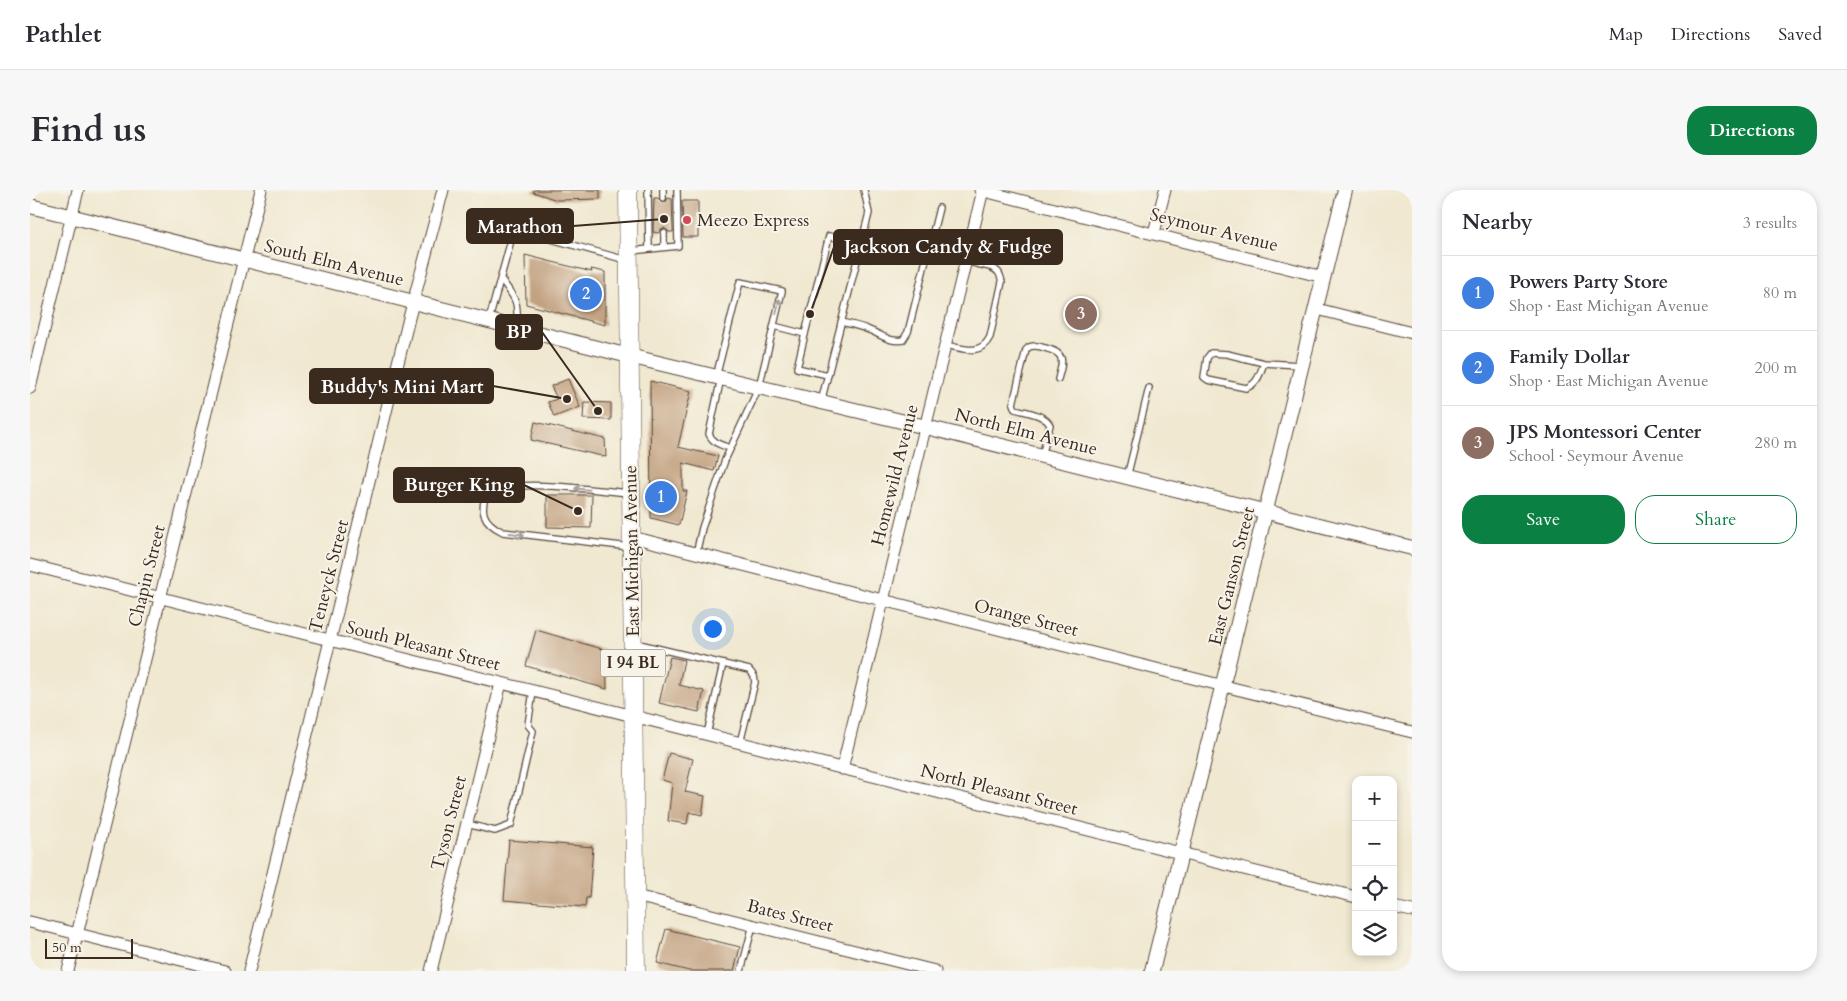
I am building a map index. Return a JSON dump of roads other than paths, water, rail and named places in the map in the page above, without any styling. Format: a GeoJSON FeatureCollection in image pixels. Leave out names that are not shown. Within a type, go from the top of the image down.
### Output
{"type":"FeatureCollection","features":[{"type":"Feature","properties":{"kind":"main road","name":"East Michigan Avenue"},"geometry":{"type":"LineString","coordinates":[[628,190],[636,971]]}},
{"type":"Feature","properties":{"kind":"street"},"geometry":{"type":"LineString","coordinates":[[30,388],[78,190]]}},
{"type":"Feature","properties":{"kind":"street","name":"Chapin Street"},"geometry":{"type":"LineString","coordinates":[[68,971],[261,190]]}},
{"type":"Feature","properties":{"kind":"street","name":"Teneyck Street"},"geometry":{"type":"LineString","coordinates":[[249,971],[413,302],[443,190]]}},
{"type":"Feature","properties":{"kind":"street","name":"Seymour Avenue"},"geometry":{"type":"LineString","coordinates":[[982,190],[1323,277]]}},
{"type":"Feature","properties":{"kind":"street","name":"Homewild Avenue"},"geometry":{"type":"LineString","coordinates":[[842,769],[982,190]]}},
{"type":"Feature","properties":{"kind":"street"},"geometry":{"type":"LineString","coordinates":[[1154,233],[1165,190]]}},
{"type":"Feature","properties":{"kind":"street","name":"East Ganson Street"},"geometry":{"type":"LineString","coordinates":[[1152,971],[1267,512],[1345,190]]}},
{"type":"Feature","properties":{"kind":"street","name":"South Elm Avenue"},"geometry":{"type":"LineString","coordinates":[[30,206],[629,356]]}},
{"type":"Feature","properties":{"kind":"street"},"geometry":{"type":"LineString","coordinates":[[1317,309],[1412,333]]}},
{"type":"Feature","properties":{"kind":"street","name":"North Elm Avenue"},"geometry":{"type":"LineString","coordinates":[[629,356],[926,427],[1412,548]]}},
{"type":"Feature","properties":{"kind":"street","name":"Orange Street"},"geometry":{"type":"LineString","coordinates":[[632,542],[696,554],[1412,732]]}},
{"type":"Feature","properties":{"kind":"street","name":"South Pleasant Street"},"geometry":{"type":"LineString","coordinates":[[30,565],[634,716]]}},
{"type":"Feature","properties":{"kind":"street","name":"Tyson Street"},"geometry":{"type":"LineString","coordinates":[[431,971],[501,684]]}},
{"type":"Feature","properties":{"kind":"street","name":"North Pleasant Street"},"geometry":{"type":"LineString","coordinates":[[634,716],[1352,896]]}},
{"type":"Feature","properties":{"kind":"street","name":"Bates Street"},"geometry":{"type":"LineString","coordinates":[[636,896],[935,971]]}},
{"type":"Feature","properties":{"kind":"street"},"geometry":{"type":"LineString","coordinates":[[1397,908],[1412,911]]}},
{"type":"Feature","properties":{"kind":"street"},"geometry":{"type":"LineString","coordinates":[[30,922],[224,971]]}},
{"type":"Feature","properties":{"kind":"lane"},"geometry":{"type":"LineString","coordinates":[[648,190],[649,249]]}},
{"type":"Feature","properties":{"kind":"lane"},"geometry":{"type":"LineString","coordinates":[[663,190],[663,198]]}},
{"type":"Feature","properties":{"kind":"lane"},"geometry":{"type":"LineString","coordinates":[[489,321],[513,233],[519,230],[628,256],[649,249],[678,246],[677,190]]}},
{"type":"Feature","properties":{"kind":"lane"},"geometry":{"type":"LineString","coordinates":[[821,402],[869,213],[864,190]]}},
{"type":"Feature","properties":{"kind":"lane"},"geometry":{"type":"LineString","coordinates":[[841,322],[868,329],[889,339],[903,340],[908,332],[939,208]]}},
{"type":"Feature","properties":{"kind":"lane"},"geometry":{"type":"LineString","coordinates":[[664,232],[664,248]]}},
{"type":"Feature","properties":{"kind":"lane"},"geometry":{"type":"LineString","coordinates":[[828,375],[797,368],[829,236],[860,245]]}},
{"type":"Feature","properties":{"kind":"lane"},"geometry":{"type":"LineString","coordinates":[[863,237],[990,267],[1001,274],[1002,282],[990,337],[982,348],[977,350],[945,345]]}},
{"type":"Feature","properties":{"kind":"lane"},"geometry":{"type":"LineString","coordinates":[[500,279],[515,298],[518,307],[517,328]]}},
{"type":"Feature","properties":{"kind":"lane"},"geometry":{"type":"LineString","coordinates":[[696,554],[702,528],[730,448],[759,387],[782,292],[740,282],[719,377],[709,434],[711,440],[730,448]]}},
{"type":"Feature","properties":{"kind":"lane"},"geometry":{"type":"LineString","coordinates":[[774,326],[805,334]]}},
{"type":"Feature","properties":{"kind":"lane"},"geometry":{"type":"LineString","coordinates":[[1042,456],[1050,425],[1039,416],[1015,409],[1013,404],[1026,350],[1029,346],[1035,345],[1055,350],[1061,356],[1062,364],[1058,379]]}},
{"type":"Feature","properties":{"kind":"lane"},"geometry":{"type":"LineString","coordinates":[[1264,363],[1257,381],[1246,388],[1208,380],[1204,377],[1207,358],[1210,352],[1264,363],[1303,365]]}},
{"type":"Feature","properties":{"kind":"lane"},"geometry":{"type":"LineString","coordinates":[[1128,477],[1149,388]]}},
{"type":"Feature","properties":{"kind":"lane"},"geometry":{"type":"LineString","coordinates":[[631,493],[506,486],[488,490],[483,500],[484,517],[491,526],[503,532],[632,542]]}},
{"type":"Feature","properties":{"kind":"lane"},"geometry":{"type":"LineString","coordinates":[[633,642],[749,670],[754,676],[755,682],[740,743]]}},
{"type":"Feature","properties":{"kind":"lane"},"geometry":{"type":"LineString","coordinates":[[706,734],[723,664]]}},
{"type":"Feature","properties":{"kind":"lane"},"geometry":{"type":"LineString","coordinates":[[467,824],[495,831],[511,825],[532,731],[528,725],[534,691]]}},
{"type":"Feature","properties":{"kind":"lane"},"geometry":{"type":"LineString","coordinates":[[741,971],[752,925]]}},
{"type":"Feature","properties":{"kind":"place","name":"Marathon"},"geometry":{"type":"Point","coordinates":[664,219]}},
{"type":"Feature","properties":{"kind":"place","name":"Meezo Express"},"geometry":{"type":"Point","coordinates":[687,220]}},
{"type":"Feature","properties":{"kind":"place","name":"Family Dollar"},"geometry":{"type":"Point","coordinates":[586,294]}},
{"type":"Feature","properties":{"kind":"place","name":"Jackson Candy & Fudge"},"geometry":{"type":"Point","coordinates":[810,314]}},
{"type":"Feature","properties":{"kind":"place","name":"JPS Montessori Center"},"geometry":{"type":"Point","coordinates":[1081,314]}},
{"type":"Feature","properties":{"kind":"place","name":"Buddy's Mini Mart"},"geometry":{"type":"Point","coordinates":[567,399]}},
{"type":"Feature","properties":{"kind":"place","name":"BP"},"geometry":{"type":"Point","coordinates":[598,411]}},
{"type":"Feature","properties":{"kind":"place","name":"Powers Party Store"},"geometry":{"type":"Point","coordinates":[661,497]}},
{"type":"Feature","properties":{"kind":"place","name":"Burger King"},"geometry":{"type":"Point","coordinates":[578,511]}}]}
